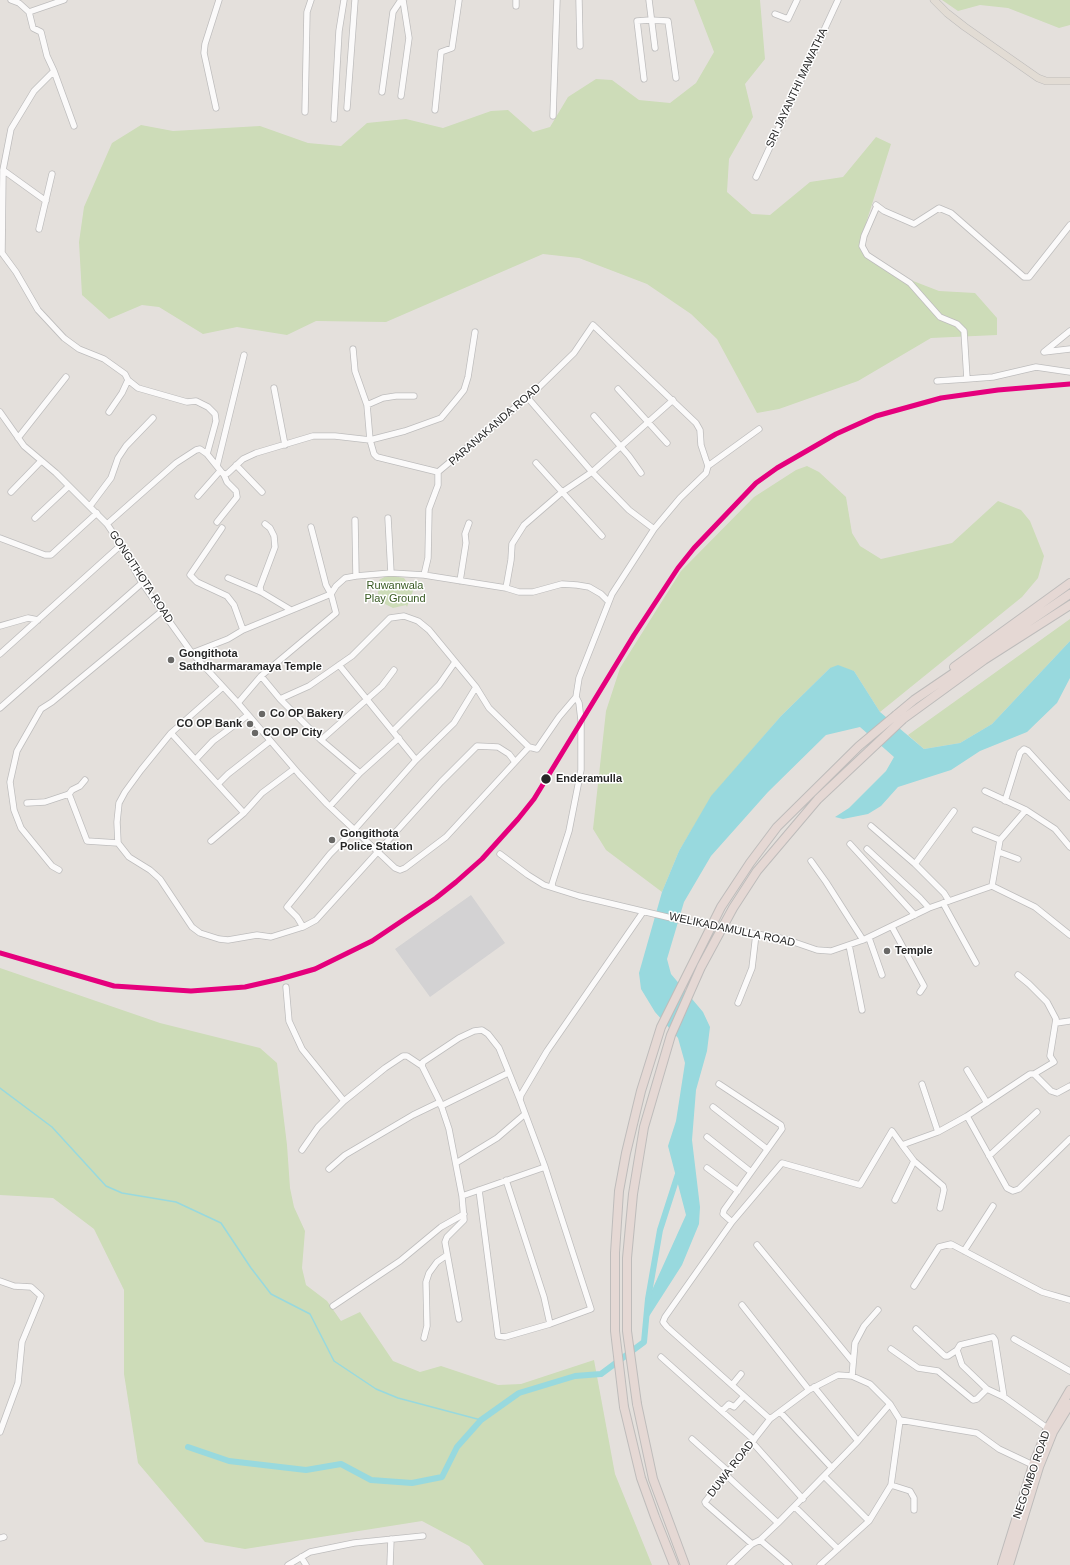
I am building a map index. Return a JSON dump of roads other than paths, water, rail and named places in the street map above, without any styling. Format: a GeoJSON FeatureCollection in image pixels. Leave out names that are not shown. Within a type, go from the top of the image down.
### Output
{"type":"FeatureCollection","features":[{"type":"Feature","properties":{"kind":"highway"},"geometry":{"type":"LineString","coordinates":[[685,1565],[653,1479],[637,1404],[627,1332],[627,1258],[633,1194],[644,1127],[671,1035],[701,967],[733,908],[758,871],[818,799],[900,717],[914,700],[1009,621],[1070,578]]}},
{"type":"Feature","properties":{"kind":"highway"},"geometry":{"type":"LineString","coordinates":[[960,663],[1070,583]]}},
{"type":"Feature","properties":{"kind":"highway"},"geometry":{"type":"LineString","coordinates":[[935,683],[1070,589]]}},
{"type":"Feature","properties":{"kind":"highway"},"geometry":{"type":"LineString","coordinates":[[914,700],[1070,594]]}},
{"type":"Feature","properties":{"kind":"highway"},"geometry":{"type":"LineString","coordinates":[[674,1565],[655,1517],[642,1478],[624,1407],[615,1331],[615,1253],[619,1191],[626,1153],[641,1091],[661,1027],[721,907],[750,863],[777,827],[860,746],[984,660],[1070,606]]}},
{"type":"Feature","properties":{"kind":"highway","name":"NEGOMBO ROAD"},"geometry":{"type":"LineString","coordinates":[[1002,1565],[1036,1466],[1070,1390]]}},
{"type":"Feature","properties":{"kind":"highway","name":"NEGOMBO ROAD"},"geometry":{"type":"LineString","coordinates":[[1051,1430],[1070,1404]]}},
{"type":"Feature","properties":{"kind":"highway","name":"NEGOMBO ROAD"},"geometry":{"type":"LineString","coordinates":[[1009,1565],[1036,1466]]}},
{"type":"Feature","properties":{"kind":"main road"},"geometry":{"type":"LineString","coordinates":[[934,0],[960,23],[1038,78],[1046,80],[1070,81]]}},
{"type":"Feature","properties":{"kind":"street"},"geometry":{"type":"LineString","coordinates":[[11,0],[19,3],[29,12],[33,28],[41,32],[47,56],[74,126]]}},
{"type":"Feature","properties":{"kind":"street"},"geometry":{"type":"LineString","coordinates":[[29,12],[64,0]]}},
{"type":"Feature","properties":{"kind":"street"},"geometry":{"type":"LineString","coordinates":[[216,108],[204,53],[205,44],[219,0]]}},
{"type":"Feature","properties":{"kind":"street"},"geometry":{"type":"LineString","coordinates":[[305,112],[307,12],[311,0]]}},
{"type":"Feature","properties":{"kind":"street"},"geometry":{"type":"LineString","coordinates":[[334,119],[339,31],[344,0]]}},
{"type":"Feature","properties":{"kind":"street"},"geometry":{"type":"LineString","coordinates":[[347,108],[355,0]]}},
{"type":"Feature","properties":{"kind":"street"},"geometry":{"type":"LineString","coordinates":[[382,92],[393,12],[402,0]]}},
{"type":"Feature","properties":{"kind":"street"},"geometry":{"type":"LineString","coordinates":[[401,96],[409,38],[402,0]]}},
{"type":"Feature","properties":{"kind":"street"},"geometry":{"type":"LineString","coordinates":[[435,110],[440,52],[452,48],[459,0]]}},
{"type":"Feature","properties":{"kind":"street"},"geometry":{"type":"LineString","coordinates":[[553,116],[557,0]]}},
{"type":"Feature","properties":{"kind":"street"},"geometry":{"type":"LineString","coordinates":[[579,0],[580,46]]}},
{"type":"Feature","properties":{"kind":"street"},"geometry":{"type":"LineString","coordinates":[[648,0],[650,20],[656,48]]}},
{"type":"Feature","properties":{"kind":"street"},"geometry":{"type":"LineString","coordinates":[[775,14],[788,19],[797,0]]}},
{"type":"Feature","properties":{"kind":"street","name":"SRI JAYANTHI MAWATHA"},"geometry":{"type":"LineString","coordinates":[[756,177],[838,0]]}},
{"type":"Feature","properties":{"kind":"street"},"geometry":{"type":"LineString","coordinates":[[644,79],[637,21],[650,20],[668,21],[676,78]]}},
{"type":"Feature","properties":{"kind":"street"},"geometry":{"type":"LineString","coordinates":[[54,71],[34,91],[11,128],[3,170],[2,253],[7,262],[16,272],[38,310],[55,329],[79,349],[104,359],[125,374],[128,380],[138,388],[187,402],[196,401],[208,407],[214,414],[216,422],[207,454]]}},
{"type":"Feature","properties":{"kind":"street"},"geometry":{"type":"LineString","coordinates":[[3,170],[46,201]]}},
{"type":"Feature","properties":{"kind":"street"},"geometry":{"type":"LineString","coordinates":[[39,228],[52,174]]}},
{"type":"Feature","properties":{"kind":"street"},"geometry":{"type":"LineString","coordinates":[[967,379],[964,331],[957,324],[940,316],[910,283],[867,255],[862,246],[864,236],[876,205],[914,224],[939,208],[951,213],[1024,277],[1029,277],[1070,225]]}},
{"type":"Feature","properties":{"kind":"street","name":"PARANAKANDA ROAD"},"geometry":{"type":"LineString","coordinates":[[370,440],[374,454],[377,457],[438,472],[527,398],[574,353],[588,330],[593,325],[673,400]]}},
{"type":"Feature","properties":{"kind":"street"},"geometry":{"type":"LineString","coordinates":[[1070,331],[1044,352],[1070,349]]}},
{"type":"Feature","properties":{"kind":"street"},"geometry":{"type":"LineString","coordinates":[[220,471],[228,473],[243,459],[256,453],[313,436],[335,436],[370,440],[405,432],[441,418],[464,390],[468,377],[475,332]]}},
{"type":"Feature","properties":{"kind":"street"},"geometry":{"type":"LineString","coordinates":[[353,349],[355,371],[368,405],[370,440]]}},
{"type":"Feature","properties":{"kind":"street"},"geometry":{"type":"LineString","coordinates":[[198,496],[220,471],[244,355]]}},
{"type":"Feature","properties":{"kind":"street"},"geometry":{"type":"LineString","coordinates":[[937,381],[993,377],[1036,367],[1070,372]]}},
{"type":"Feature","properties":{"kind":"street"},"geometry":{"type":"LineString","coordinates":[[18,438],[66,377]]}},
{"type":"Feature","properties":{"kind":"street"},"geometry":{"type":"LineString","coordinates":[[109,412],[122,393],[128,380]]}},
{"type":"Feature","properties":{"kind":"street"},"geometry":{"type":"LineString","coordinates":[[274,388],[285,445]]}},
{"type":"Feature","properties":{"kind":"street"},"geometry":{"type":"LineString","coordinates":[[618,389],[667,443]]}},
{"type":"Feature","properties":{"kind":"street"},"geometry":{"type":"LineString","coordinates":[[368,405],[383,398],[414,396]]}},
{"type":"Feature","properties":{"kind":"street"},"geometry":{"type":"LineString","coordinates":[[527,398],[592,472],[629,510],[654,528]]}},
{"type":"Feature","properties":{"kind":"street"},"geometry":{"type":"LineString","coordinates":[[280,699],[309,686],[352,656],[390,618],[404,616],[418,621],[429,630],[476,687],[489,708],[529,747],[537,749],[559,717],[576,697],[579,678],[590,654],[608,602],[654,528],[680,498],[706,473],[708,466],[701,445],[700,430],[696,423],[673,400],[592,472],[561,492],[524,525],[512,544],[506,588]]}},
{"type":"Feature","properties":{"kind":"street","name":"GONGITHOTA ROAD"},"geometry":{"type":"LineString","coordinates":[[0,412],[18,438],[107,524],[121,545],[142,583],[192,653],[238,703],[294,769],[330,806],[356,829],[395,868],[400,870],[405,868],[446,837],[516,762]]}},
{"type":"Feature","properties":{"kind":"street"},"geometry":{"type":"LineString","coordinates":[[594,416],[619,447],[629,456],[641,473]]}},
{"type":"Feature","properties":{"kind":"street"},"geometry":{"type":"LineString","coordinates":[[90,506],[111,478],[118,458],[126,446],[153,418]]}},
{"type":"Feature","properties":{"kind":"street"},"geometry":{"type":"LineString","coordinates":[[708,466],[758,429]]}},
{"type":"Feature","properties":{"kind":"street"},"geometry":{"type":"LineString","coordinates":[[107,524],[176,463],[200,449],[207,454],[227,482],[236,491],[237,497],[217,522]]}},
{"type":"Feature","properties":{"kind":"street"},"geometry":{"type":"LineString","coordinates":[[11,492],[41,461]]}},
{"type":"Feature","properties":{"kind":"street"},"geometry":{"type":"LineString","coordinates":[[536,463],[602,536]]}},
{"type":"Feature","properties":{"kind":"street"},"geometry":{"type":"LineString","coordinates":[[236,465],[262,492]]}},
{"type":"Feature","properties":{"kind":"street"},"geometry":{"type":"LineString","coordinates":[[424,575],[428,558],[429,509],[438,485],[438,472]]}},
{"type":"Feature","properties":{"kind":"street"},"geometry":{"type":"LineString","coordinates":[[35,518],[69,486]]}},
{"type":"Feature","properties":{"kind":"street"},"geometry":{"type":"LineString","coordinates":[[0,538],[46,555],[51,554],[97,513]]}},
{"type":"Feature","properties":{"kind":"street"},"geometry":{"type":"LineString","coordinates":[[388,518],[391,573]]}},
{"type":"Feature","properties":{"kind":"street"},"geometry":{"type":"LineString","coordinates":[[355,520],[356,576]]}},
{"type":"Feature","properties":{"kind":"street"},"geometry":{"type":"LineString","coordinates":[[460,581],[466,543],[465,534],[469,523]]}},
{"type":"Feature","properties":{"kind":"street"},"geometry":{"type":"LineString","coordinates":[[261,592],[260,587],[275,547],[274,536],[270,528],[265,524]]}},
{"type":"Feature","properties":{"kind":"street"},"geometry":{"type":"LineString","coordinates":[[238,703],[261,676],[336,613],[331,594],[326,585],[311,527]]}},
{"type":"Feature","properties":{"kind":"street"},"geometry":{"type":"LineString","coordinates":[[222,528],[190,575],[197,582],[227,596],[234,605],[243,630]]}},
{"type":"Feature","properties":{"kind":"street"},"geometry":{"type":"LineString","coordinates":[[0,654],[121,545]]}},
{"type":"Feature","properties":{"kind":"street"},"geometry":{"type":"LineString","coordinates":[[192,653],[228,639],[243,630],[331,594],[336,586],[345,578],[356,576],[391,573],[424,575],[506,588],[519,592],[533,592],[562,584],[577,585],[589,587],[601,594],[608,602]]}},
{"type":"Feature","properties":{"kind":"street"},"geometry":{"type":"LineString","coordinates":[[228,578],[261,592],[291,610]]}},
{"type":"Feature","properties":{"kind":"street"},"geometry":{"type":"LineString","coordinates":[[0,708],[142,583]]}},
{"type":"Feature","properties":{"kind":"street"},"geometry":{"type":"LineString","coordinates":[[58,870],[52,866],[21,828],[14,810],[10,782],[17,751],[41,709],[52,702],[162,611]]}},
{"type":"Feature","properties":{"kind":"street"},"geometry":{"type":"LineString","coordinates":[[0,626],[28,618],[38,620]]}},
{"type":"Feature","properties":{"kind":"street"},"geometry":{"type":"LineString","coordinates":[[393,731],[439,685],[455,662]]}},
{"type":"Feature","properties":{"kind":"street"},"geometry":{"type":"LineString","coordinates":[[339,665],[416,760]]}},
{"type":"Feature","properties":{"kind":"street"},"geometry":{"type":"LineString","coordinates":[[321,740],[382,686],[394,670]]}},
{"type":"Feature","properties":{"kind":"street"},"geometry":{"type":"LineString","coordinates":[[261,676],[280,699],[321,740],[360,773]]}},
{"type":"Feature","properties":{"kind":"street"},"geometry":{"type":"LineString","coordinates":[[223,687],[171,733],[129,787],[119,803],[117,822],[118,843],[129,857],[150,870],[160,879],[192,927],[200,933],[219,939],[228,940],[257,934],[271,937],[302,927],[316,920],[377,851],[441,782],[477,746],[498,747],[516,762],[529,747]]}},
{"type":"Feature","properties":{"kind":"street"},"geometry":{"type":"LineString","coordinates":[[302,927],[298,917],[287,907],[330,854],[356,829],[416,760],[454,723],[476,687]]}},
{"type":"Feature","properties":{"kind":"street"},"geometry":{"type":"LineString","coordinates":[[553,887],[552,884],[569,831],[581,770],[581,715],[579,703],[576,697]]}},
{"type":"Feature","properties":{"kind":"street"},"geometry":{"type":"LineString","coordinates":[[196,759],[213,741],[248,715]]}},
{"type":"Feature","properties":{"kind":"street"},"geometry":{"type":"LineString","coordinates":[[171,733],[244,813]]}},
{"type":"Feature","properties":{"kind":"street"},"geometry":{"type":"LineString","coordinates":[[330,806],[360,773],[399,738]]}},
{"type":"Feature","properties":{"kind":"street"},"geometry":{"type":"LineString","coordinates":[[218,784],[228,774],[270,741]]}},
{"type":"Feature","properties":{"kind":"street"},"geometry":{"type":"LineString","coordinates":[[1005,802],[1020,753],[1024,749],[1028,751],[1070,797]]}},
{"type":"Feature","properties":{"kind":"street"},"geometry":{"type":"LineString","coordinates":[[211,841],[244,813],[262,793],[294,769]]}},
{"type":"Feature","properties":{"kind":"street"},"geometry":{"type":"LineString","coordinates":[[27,803],[46,802],[69,794],[72,790],[80,786],[85,780]]}},
{"type":"Feature","properties":{"kind":"street"},"geometry":{"type":"LineString","coordinates":[[985,791],[1005,802],[1026,810],[1055,829],[1070,847]]}},
{"type":"Feature","properties":{"kind":"street"},"geometry":{"type":"LineString","coordinates":[[69,794],[87,841],[118,843]]}},
{"type":"Feature","properties":{"kind":"street"},"geometry":{"type":"LineString","coordinates":[[1026,810],[1000,840],[992,886],[1035,907],[1070,935]]}},
{"type":"Feature","properties":{"kind":"street"},"geometry":{"type":"LineString","coordinates":[[915,864],[954,812]]}},
{"type":"Feature","properties":{"kind":"street"},"geometry":{"type":"LineString","coordinates":[[872,826],[915,864],[944,893],[949,901]]}},
{"type":"Feature","properties":{"kind":"street"},"geometry":{"type":"LineString","coordinates":[[975,830],[1000,840]]}},
{"type":"Feature","properties":{"kind":"street"},"geometry":{"type":"LineString","coordinates":[[850,844],[915,915]]}},
{"type":"Feature","properties":{"kind":"street"},"geometry":{"type":"LineString","coordinates":[[867,849],[929,908]]}},
{"type":"Feature","properties":{"kind":"street"},"geometry":{"type":"LineString","coordinates":[[999,852],[1018,859]]}},
{"type":"Feature","properties":{"kind":"street","name":"WELIKADAMULLA ROAD"},"geometry":{"type":"LineString","coordinates":[[500,854],[528,876],[544,885],[579,896],[688,922],[785,939],[818,950],[831,951],[866,939],[929,908],[992,886]]}},
{"type":"Feature","properties":{"kind":"street"},"geometry":{"type":"LineString","coordinates":[[811,862],[866,939],[882,975]]}},
{"type":"Feature","properties":{"kind":"street"},"geometry":{"type":"LineString","coordinates":[[943,903],[976,963]]}},
{"type":"Feature","properties":{"kind":"street"},"geometry":{"type":"LineString","coordinates":[[520,1100],[530,1078],[546,1051],[643,912]]}},
{"type":"Feature","properties":{"kind":"street"},"geometry":{"type":"LineString","coordinates":[[892,927],[924,986],[920,992]]}},
{"type":"Feature","properties":{"kind":"street"},"geometry":{"type":"LineString","coordinates":[[738,1003],[752,968],[756,934]]}},
{"type":"Feature","properties":{"kind":"street"},"geometry":{"type":"LineString","coordinates":[[850,945],[862,1010]]}},
{"type":"Feature","properties":{"kind":"street"},"geometry":{"type":"LineString","coordinates":[[902,1145],[938,1132],[967,1116],[1030,1074],[1034,1074],[1054,1062],[1050,1056],[1056,1019],[1047,1002],[1030,984],[1018,975]]}},
{"type":"Feature","properties":{"kind":"street"},"geometry":{"type":"LineString","coordinates":[[286,986],[289,1021],[302,1049],[344,1101]]}},
{"type":"Feature","properties":{"kind":"street"},"geometry":{"type":"LineString","coordinates":[[1056,1023],[1070,1021]]}},
{"type":"Feature","properties":{"kind":"street"},"geometry":{"type":"LineString","coordinates":[[422,1066],[423,1062],[460,1038],[474,1031],[482,1030],[488,1034],[499,1048],[526,1114],[545,1167],[592,1309],[550,1324],[504,1337],[498,1336],[479,1190]]}},
{"type":"Feature","properties":{"kind":"street"},"geometry":{"type":"LineString","coordinates":[[302,1150],[318,1127],[344,1101],[384,1068],[403,1056],[407,1056],[422,1066],[441,1104],[450,1129],[462,1196],[464,1220],[447,1237],[445,1242],[460,1319]]}},
{"type":"Feature","properties":{"kind":"street"},"geometry":{"type":"LineString","coordinates":[[967,1070],[987,1103]]}},
{"type":"Feature","properties":{"kind":"street"},"geometry":{"type":"LineString","coordinates":[[329,1169],[345,1155],[413,1115],[441,1104],[508,1073]]}},
{"type":"Feature","properties":{"kind":"street"},"geometry":{"type":"LineString","coordinates":[[1034,1074],[1050,1090],[1057,1093],[1062,1092],[1070,1086]]}},
{"type":"Feature","properties":{"kind":"street"},"geometry":{"type":"LineString","coordinates":[[719,1084],[781,1125],[782,1129],[724,1210],[723,1214],[732,1222]]}},
{"type":"Feature","properties":{"kind":"street"},"geometry":{"type":"LineString","coordinates":[[922,1084],[938,1132]]}},
{"type":"Feature","properties":{"kind":"street"},"geometry":{"type":"LineString","coordinates":[[713,1107],[767,1149]]}},
{"type":"Feature","properties":{"kind":"street"},"geometry":{"type":"LineString","coordinates":[[990,1156],[1037,1112]]}},
{"type":"Feature","properties":{"kind":"street"},"geometry":{"type":"LineString","coordinates":[[456,1163],[497,1138],[526,1114]]}},
{"type":"Feature","properties":{"kind":"street"},"geometry":{"type":"LineString","coordinates":[[967,1116],[1007,1188],[1013,1191],[1019,1189],[1070,1139]]}},
{"type":"Feature","properties":{"kind":"street"},"geometry":{"type":"LineString","coordinates":[[770,1419],[663,1322],[732,1222],[782,1164],[860,1186],[892,1131],[914,1161],[943,1186],[944,1190],[940,1208]]}},
{"type":"Feature","properties":{"kind":"street"},"geometry":{"type":"LineString","coordinates":[[707,1136],[751,1172]]}},
{"type":"Feature","properties":{"kind":"street"},"geometry":{"type":"LineString","coordinates":[[895,1200],[914,1161]]}},
{"type":"Feature","properties":{"kind":"street"},"geometry":{"type":"LineString","coordinates":[[462,1196],[545,1167]]}},
{"type":"Feature","properties":{"kind":"street"},"geometry":{"type":"LineString","coordinates":[[707,1168],[738,1191]]}},
{"type":"Feature","properties":{"kind":"street"},"geometry":{"type":"LineString","coordinates":[[506,1180],[544,1297],[550,1324]]}},
{"type":"Feature","properties":{"kind":"street"},"geometry":{"type":"LineString","coordinates":[[964,1251],[993,1206]]}},
{"type":"Feature","properties":{"kind":"street"},"geometry":{"type":"LineString","coordinates":[[333,1306],[400,1261],[441,1227],[464,1214]]}},
{"type":"Feature","properties":{"kind":"street"},"geometry":{"type":"LineString","coordinates":[[914,1286],[938,1247],[951,1244],[1042,1292],[1070,1300]]}},
{"type":"Feature","properties":{"kind":"street"},"geometry":{"type":"LineString","coordinates":[[757,1245],[853,1362]]}},
{"type":"Feature","properties":{"kind":"street"},"geometry":{"type":"LineString","coordinates":[[424,1338],[427,1326],[426,1282],[429,1273],[438,1262],[447,1255]]}},
{"type":"Feature","properties":{"kind":"street"},"geometry":{"type":"LineString","coordinates":[[0,1281],[14,1286],[31,1287],[41,1296],[22,1342],[18,1383],[0,1432]]}},
{"type":"Feature","properties":{"kind":"street"},"geometry":{"type":"LineString","coordinates":[[742,1305],[812,1389],[858,1440]]}},
{"type":"Feature","properties":{"kind":"street"},"geometry":{"type":"LineString","coordinates":[[852,1376],[855,1343],[864,1326],[878,1310]]}},
{"type":"Feature","properties":{"kind":"street"},"geometry":{"type":"LineString","coordinates":[[916,1329],[945,1356],[948,1356],[957,1350],[960,1345],[993,1336],[995,1340],[1004,1397]]}},
{"type":"Feature","properties":{"kind":"street"},"geometry":{"type":"LineString","coordinates":[[1014,1339],[1070,1371]]}},
{"type":"Feature","properties":{"kind":"street"},"geometry":{"type":"LineString","coordinates":[[891,1349],[918,1368],[938,1371],[973,1400],[977,1399],[987,1389]]}},
{"type":"Feature","properties":{"kind":"street"},"geometry":{"type":"LineString","coordinates":[[957,1350],[962,1365],[987,1389],[1004,1397],[1051,1430]]}},
{"type":"Feature","properties":{"kind":"street"},"geometry":{"type":"LineString","coordinates":[[661,1357],[722,1411],[753,1441],[803,1499]]}},
{"type":"Feature","properties":{"kind":"street"},"geometry":{"type":"LineString","coordinates":[[732,1385],[741,1374]]}},
{"type":"Feature","properties":{"kind":"street","name":"DUWA ROAD"},"geometry":{"type":"LineString","coordinates":[[752,1544],[705,1502],[770,1419],[812,1389],[838,1375],[852,1376],[870,1384],[890,1404],[900,1420]]}},
{"type":"Feature","properties":{"kind":"street"},"geometry":{"type":"LineString","coordinates":[[722,1411],[729,1404],[734,1407],[744,1396]]}},
{"type":"Feature","properties":{"kind":"street"},"geometry":{"type":"LineString","coordinates":[[730,1565],[752,1544],[760,1540],[803,1499],[890,1404]]}},
{"type":"Feature","properties":{"kind":"street"},"geometry":{"type":"LineString","coordinates":[[780,1412],[832,1468]]}},
{"type":"Feature","properties":{"kind":"street"},"geometry":{"type":"LineString","coordinates":[[824,1564],[869,1521],[891,1485],[900,1420],[977,1433],[999,1448],[1036,1466]]}},
{"type":"Feature","properties":{"kind":"street"},"geometry":{"type":"LineString","coordinates":[[692,1439],[778,1523]]}},
{"type":"Feature","properties":{"kind":"street"},"geometry":{"type":"LineString","coordinates":[[824,1476],[869,1521]]}},
{"type":"Feature","properties":{"kind":"street"},"geometry":{"type":"LineString","coordinates":[[891,1485],[910,1491],[914,1498],[914,1510]]}},
{"type":"Feature","properties":{"kind":"street"},"geometry":{"type":"LineString","coordinates":[[795,1507],[838,1549]]}},
{"type":"Feature","properties":{"kind":"street"},"geometry":{"type":"LineString","coordinates":[[288,1565],[310,1552],[354,1543],[423,1536]]}},
{"type":"Feature","properties":{"kind":"street"},"geometry":{"type":"LineString","coordinates":[[390,1565],[391,1539]]}},
{"type":"Feature","properties":{"kind":"street"},"geometry":{"type":"LineString","coordinates":[[760,1540],[789,1565]]}},
{"type":"Feature","properties":{"kind":"street"},"geometry":{"type":"LineString","coordinates":[[301,1557],[306,1565]]}},
{"type":"Feature","properties":{"kind":"water"},"geometry":{"type":"Polygon","coordinates":[[[1070,641],[1070,678],[1057,703],[1027,732],[980,751],[951,770],[898,787],[881,806],[868,814],[843,819],[835,817],[849,808],[886,771],[894,757],[860,727],[826,735],[768,792],[711,856],[684,902],[667,959],[671,974],[703,1012],[710,1027],[707,1051],[696,1090],[692,1140],[700,1207],[699,1224],[682,1265],[648,1318],[648,1299],[686,1215],[668,1146],[676,1121],[685,1063],[678,1038],[655,1012],[641,989],[639,973],[662,892],[679,851],[711,796],[781,716],[830,668],[838,665],[854,671],[880,712],[924,749],[960,743],[992,724],[1070,641]]]}},
{"type":"Feature","properties":{"kind":"waterway"},"geometry":{"type":"LineString","coordinates":[[0,1088],[52,1127],[106,1186],[122,1193],[176,1202],[221,1223],[251,1268],[271,1294],[310,1314],[334,1361],[376,1389],[398,1398],[481,1420]]}},
{"type":"Feature","properties":{"kind":"waterway"},"geometry":{"type":"LineString","coordinates":[[188,1447],[229,1461],[306,1470],[341,1464],[371,1480],[412,1483],[442,1477],[457,1447],[481,1420],[519,1393],[575,1376],[601,1374],[644,1342],[648,1299],[660,1230],[679,1171]]}},
{"type":"Feature","properties":{"kind":"place","name":"Gongithota Sathdharmaramaya Temple"},"geometry":{"type":"Point","coordinates":[171,660]}},
{"type":"Feature","properties":{"kind":"place","name":"Co OP Bakery"},"geometry":{"type":"Point","coordinates":[262,714]}},
{"type":"Feature","properties":{"kind":"place","name":"CO OP Bank"},"geometry":{"type":"Point","coordinates":[250,724]}},
{"type":"Feature","properties":{"kind":"place","name":"CO OP City"},"geometry":{"type":"Point","coordinates":[255,733]}},
{"type":"Feature","properties":{"kind":"place","name":"Enderamulla"},"geometry":{"type":"Point","coordinates":[546,779]}},
{"type":"Feature","properties":{"kind":"place","name":"Gongithota Police Station"},"geometry":{"type":"Point","coordinates":[332,840]}},
{"type":"Feature","properties":{"kind":"place","name":"Temple"},"geometry":{"type":"Point","coordinates":[887,951]}},
{"type":"Feature","properties":{"kind":"park label","name":"Ruwanwala Play Ground"},"geometry":{"type":"Point","coordinates":[395,592]}}]}
